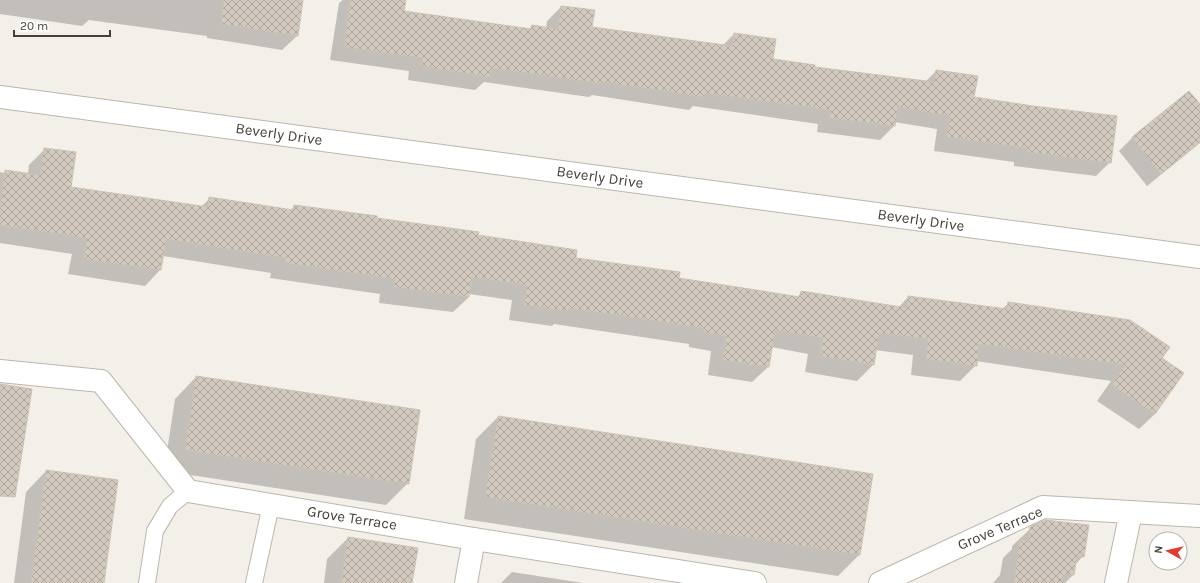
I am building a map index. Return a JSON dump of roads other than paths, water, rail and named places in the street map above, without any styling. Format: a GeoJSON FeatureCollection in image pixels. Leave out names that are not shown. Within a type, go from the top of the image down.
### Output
{"type":"FeatureCollection","features":[{"type":"Feature","properties":{"kind":"street","name":"Beverly Drive"},"geometry":{"type":"LineString","coordinates":[[0,97],[1200,257]]}},
{"type":"Feature","properties":{"kind":"street"},"geometry":{"type":"LineString","coordinates":[[0,371],[101,381],[188,491]]}},
{"type":"Feature","properties":{"kind":"street","name":"Grove Terrace"},"geometry":{"type":"LineString","coordinates":[[188,491],[474,539],[755,583]]}},
{"type":"Feature","properties":{"kind":"street","name":"Grove Terrace"},"geometry":{"type":"LineString","coordinates":[[880,583],[1043,507],[1200,516]]}},
{"type":"Feature","properties":{"kind":"street"},"geometry":{"type":"LineString","coordinates":[[1116,583],[1131,512]]}},
{"type":"Feature","properties":{"kind":"street"},"geometry":{"type":"LineString","coordinates":[[466,583],[474,539]]}},
{"type":"Feature","properties":{"kind":"lane"},"geometry":{"type":"LineString","coordinates":[[147,583],[155,531],[170,506],[188,491]]}},
{"type":"Feature","properties":{"kind":"lane"},"geometry":{"type":"LineString","coordinates":[[254,583],[271,505]]}}]}
